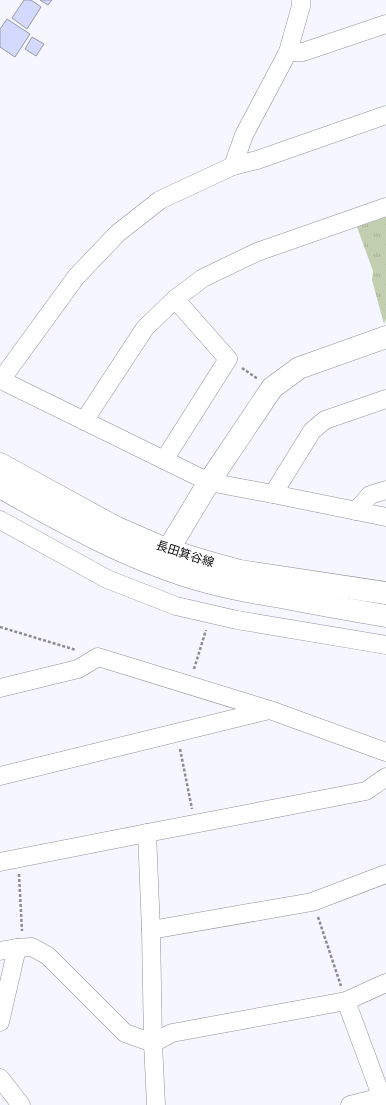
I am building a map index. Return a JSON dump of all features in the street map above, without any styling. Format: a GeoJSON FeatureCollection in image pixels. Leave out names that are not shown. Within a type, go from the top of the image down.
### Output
{"type":"FeatureCollection","features":[{"type":"Feature","properties":{"kind":"street"},"geometry":{"type":"LineString","coordinates":[[233,166],[244,135],[288,52],[301,6],[301,0]]}},
{"type":"Feature","properties":{"kind":"street"},"geometry":{"type":"LineString","coordinates":[[288,52],[303,52],[386,24]]}},
{"type":"Feature","properties":{"kind":"street"},"geometry":{"type":"LineString","coordinates":[[386,115],[257,160],[233,166],[160,200],[118,233],[76,277],[1,380],[209,482],[386,517]]}},
{"type":"Feature","properties":{"kind":"street"},"geometry":{"type":"LineString","coordinates":[[84,421],[145,328],[175,299],[203,278],[257,252],[386,207]]}},
{"type":"Feature","properties":{"kind":"street"},"geometry":{"type":"LineString","coordinates":[[164,460],[228,359],[175,299]]}},
{"type":"Feature","properties":{"kind":"street"},"geometry":{"type":"LineString","coordinates":[[168,550],[209,482],[272,388],[299,368],[386,337]]}},
{"type":"Feature","properties":{"kind":"street"},"geometry":{"type":"LineString","coordinates":[[273,494],[312,431],[316,427],[325,420],[386,399]]}},
{"type":"Feature","properties":{"kind":"street","name":"長田箕谷線"},"geometry":{"type":"LineString","coordinates":[[0,464],[115,527],[168,550],[240,571],[386,593]]}},
{"type":"Feature","properties":{"kind":"street","name":"長田箕谷線"},"geometry":{"type":"LineString","coordinates":[[0,486],[70,526],[164,569],[234,589],[386,616]]}},
{"type":"Feature","properties":{"kind":"street"},"geometry":{"type":"LineString","coordinates":[[356,511],[370,495],[386,490]]}},
{"type":"Feature","properties":{"kind":"street"},"geometry":{"type":"LineString","coordinates":[[0,520],[107,579],[176,606],[238,620],[386,645]]}},
{"type":"Feature","properties":{"kind":"street"},"geometry":{"type":"LineString","coordinates":[[0,688],[78,669],[98,657],[270,710],[386,752]]}},
{"type":"Feature","properties":{"kind":"street"},"geometry":{"type":"LineString","coordinates":[[0,776],[270,710]]}},
{"type":"Feature","properties":{"kind":"street"},"geometry":{"type":"LineString","coordinates":[[0,862],[366,791],[386,777]]}},
{"type":"Feature","properties":{"kind":"street"},"geometry":{"type":"LineString","coordinates":[[147,833],[156,1105]]}},
{"type":"Feature","properties":{"kind":"street"},"geometry":{"type":"LineString","coordinates":[[151,930],[312,902],[386,874]]}},
{"type":"Feature","properties":{"kind":"street"},"geometry":{"type":"LineString","coordinates":[[0,1022],[9,950],[32,947],[48,956],[125,1033],[153,1043],[172,1033],[346,1001],[386,983]]}},
{"type":"Feature","properties":{"kind":"street"},"geometry":{"type":"LineString","coordinates":[[346,1001],[385,1098],[350,1105]]}},
{"type":"Feature","properties":{"kind":"street"},"geometry":{"type":"LineString","coordinates":[[0,1078],[21,1105]]}},
{"type":"Feature","properties":{"kind":"path"},"geometry":{"type":"LineString","coordinates":[[228,359],[272,388]]}},
{"type":"Feature","properties":{"kind":"path"},"geometry":{"type":"LineString","coordinates":[[189,686],[211,614]]}},
{"type":"Feature","properties":{"kind":"path"},"geometry":{"type":"LineString","coordinates":[[0,627],[98,657]]}},
{"type":"Feature","properties":{"kind":"path"},"geometry":{"type":"LineString","coordinates":[[176,733],[194,824]]}},
{"type":"Feature","properties":{"kind":"path"},"geometry":{"type":"LineString","coordinates":[[9,950],[22,938],[19,858]]}},
{"type":"Feature","properties":{"kind":"path"},"geometry":{"type":"LineString","coordinates":[[312,902],[346,1001]]}},
{"type":"Feature","properties":{"kind":"green space"},"geometry":{"type":"Polygon","coordinates":[[[386,217],[386,319],[384,324],[372,280],[373,271],[357,227],[386,217]]]}},
{"type":"Feature","properties":{"kind":"building"},"geometry":{"type":"Polygon","coordinates":[[[24,0],[31,0],[41,7],[27,29],[12,18],[24,0]]]}},
{"type":"Feature","properties":{"kind":"building"},"geometry":{"type":"Polygon","coordinates":[[[40,0],[52,0],[48,5],[40,0]]]}},
{"type":"Feature","properties":{"kind":"building"},"geometry":{"type":"Polygon","coordinates":[[[7,19],[30,34],[15,57],[0,47],[0,29],[7,19]]]}},
{"type":"Feature","properties":{"kind":"building"},"geometry":{"type":"Polygon","coordinates":[[[32,37],[44,44],[36,56],[25,49],[32,37]]]}}]}
